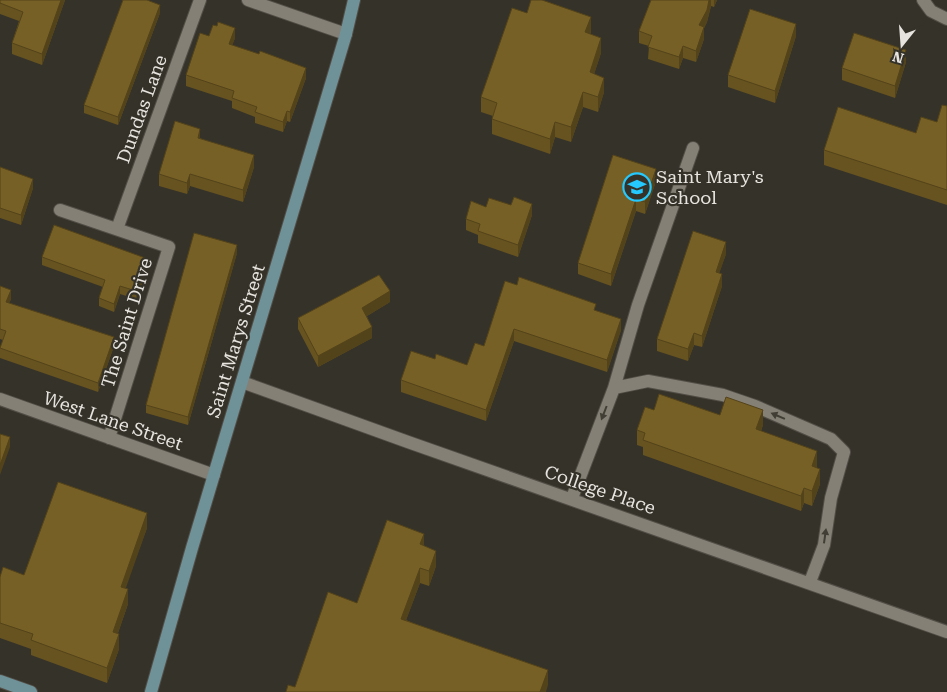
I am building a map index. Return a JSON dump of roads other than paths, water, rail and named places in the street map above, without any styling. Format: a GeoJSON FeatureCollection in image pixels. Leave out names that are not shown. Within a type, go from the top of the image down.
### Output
{"type":"FeatureCollection","features":[{"type":"Feature","properties":{"kind":"main road","name":"Saint Marys Street"},"geometry":{"type":"LineString","coordinates":[[151,692],[346,34],[354,0]]}},
{"type":"Feature","properties":{"kind":"main road"},"geometry":{"type":"LineString","coordinates":[[0,681],[31,692]]}},
{"type":"Feature","properties":{"kind":"street","name":"Dundas Lane"},"geometry":{"type":"LineString","coordinates":[[117,229],[200,0]]}},
{"type":"Feature","properties":{"kind":"street"},"geometry":{"type":"LineString","coordinates":[[248,0],[346,34]]}},
{"type":"Feature","properties":{"kind":"street"},"geometry":{"type":"LineString","coordinates":[[923,0],[931,11],[947,19]]}},
{"type":"Feature","properties":{"kind":"street"},"geometry":{"type":"LineString","coordinates":[[572,498],[614,388],[638,305],[693,148]]}},
{"type":"Feature","properties":{"kind":"street"},"geometry":{"type":"LineString","coordinates":[[60,210],[117,229]]}},
{"type":"Feature","properties":{"kind":"street","name":"The Saint Drive"},"geometry":{"type":"LineString","coordinates":[[109,438],[169,247],[117,229]]}},
{"type":"Feature","properties":{"kind":"street"},"geometry":{"type":"LineString","coordinates":[[614,388],[648,381],[723,395],[755,406],[831,439],[844,452],[831,498],[824,545],[810,582]]}},
{"type":"Feature","properties":{"kind":"street","name":"College Place"},"geometry":{"type":"LineString","coordinates":[[242,382],[947,632]]}},
{"type":"Feature","properties":{"kind":"street","name":"West Lane Street"},"geometry":{"type":"LineString","coordinates":[[0,399],[214,475]]}},
{"type":"Feature","properties":{"kind":"place","name":"Saint Mary's School"},"geometry":{"type":"Point","coordinates":[637,187]}}]}
